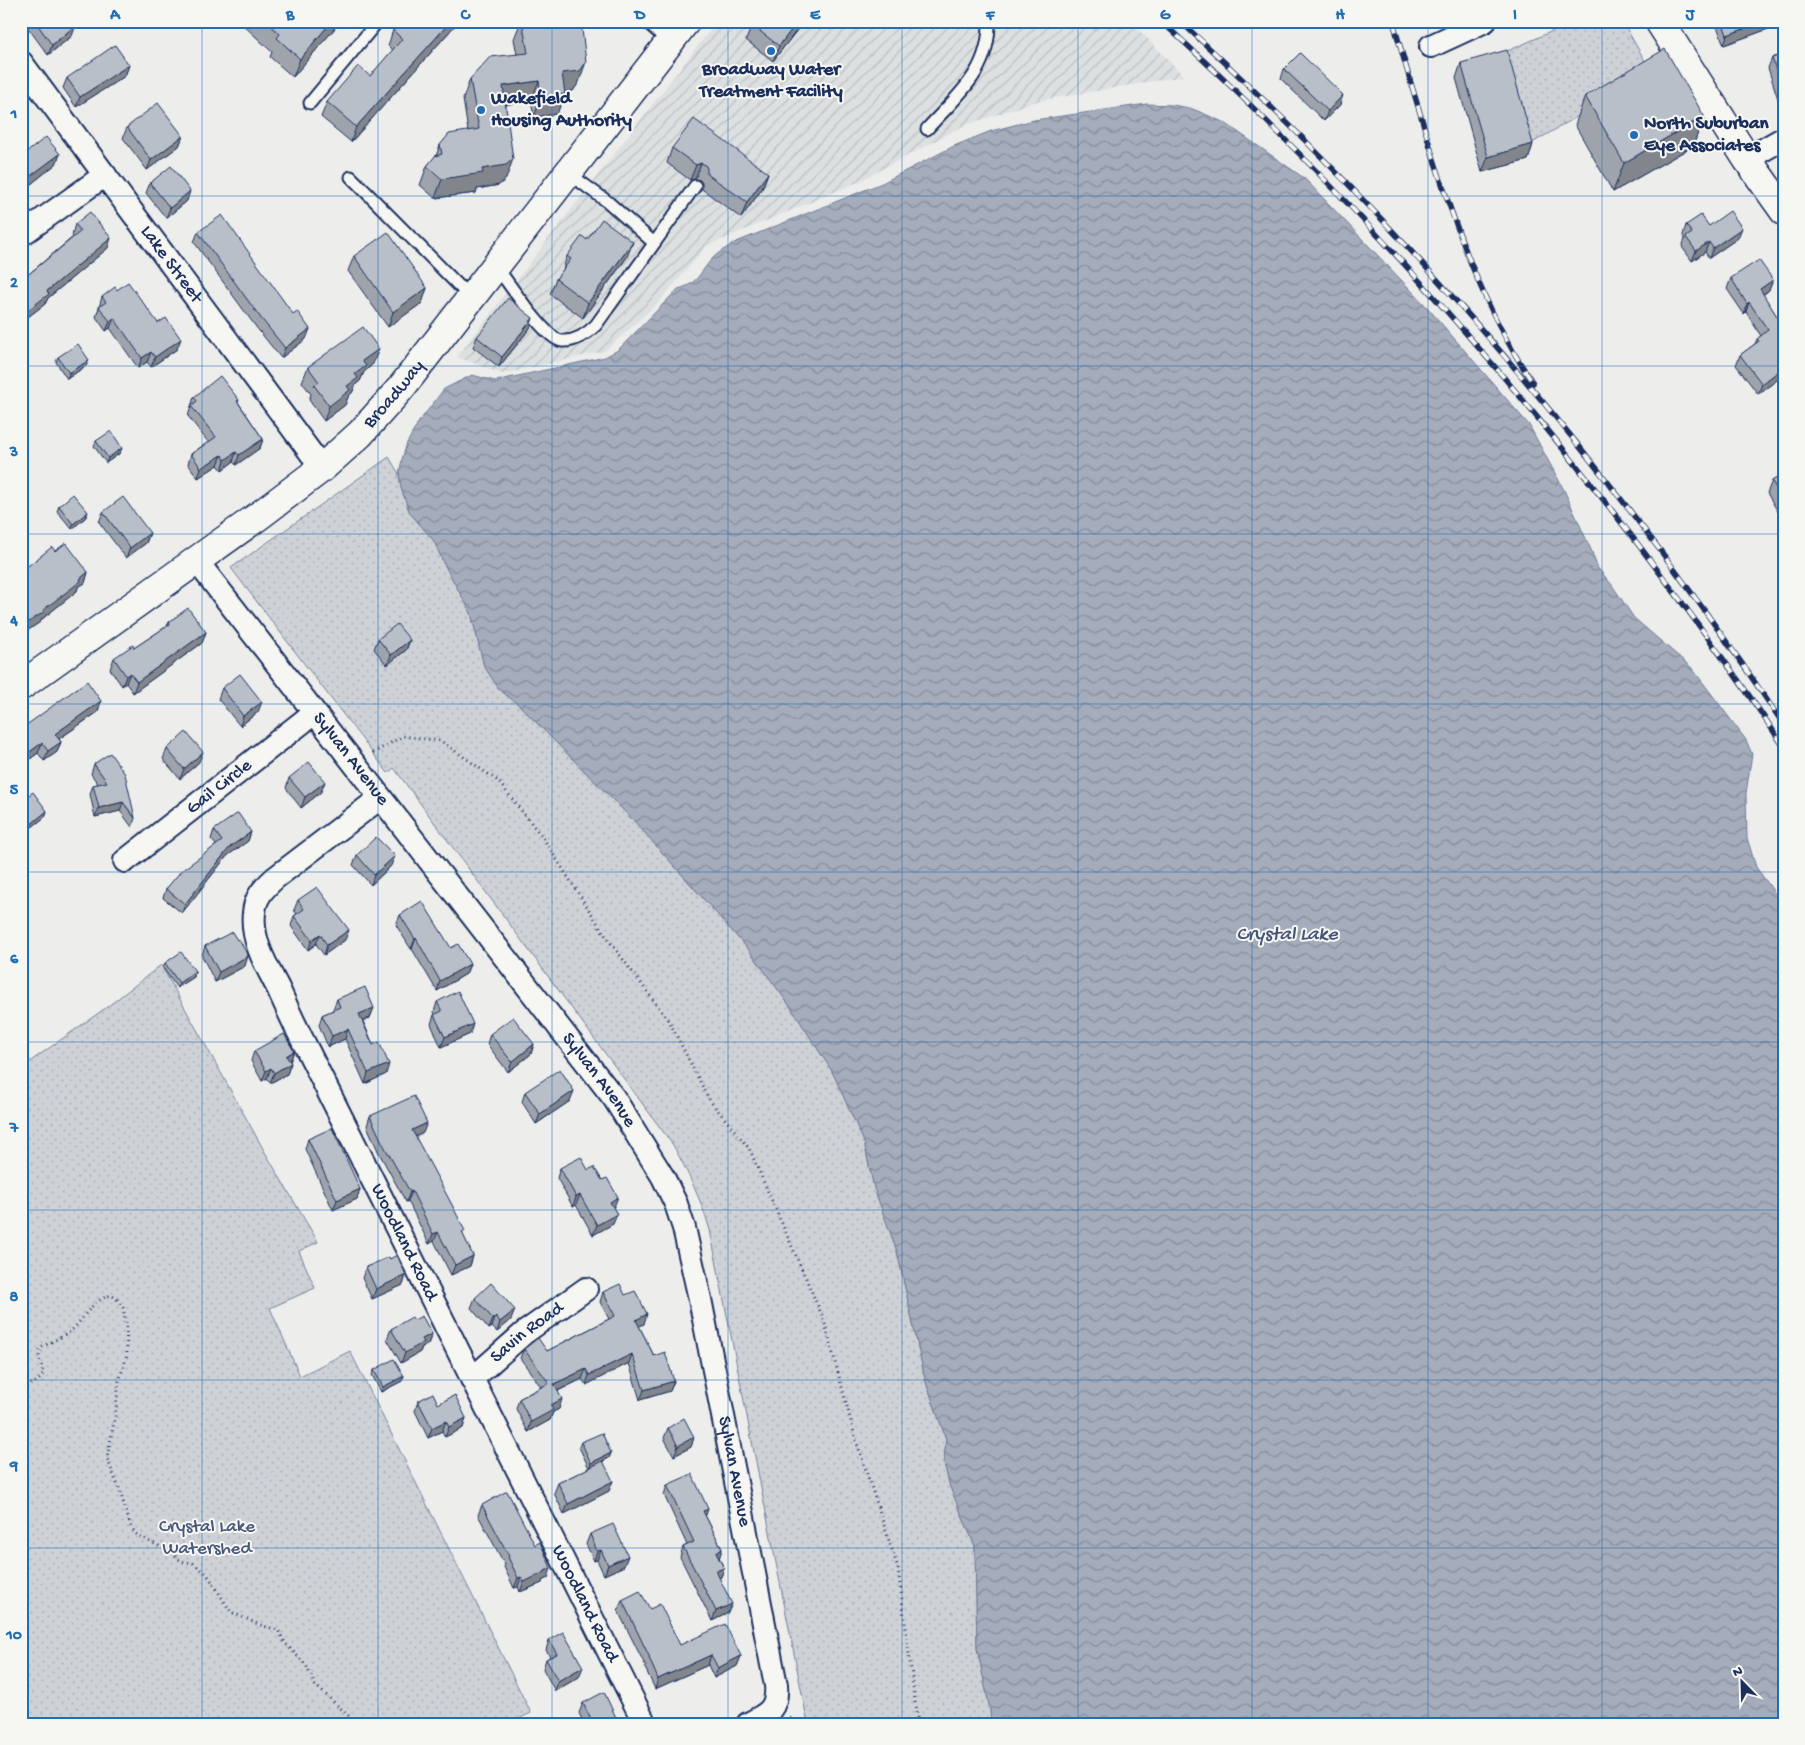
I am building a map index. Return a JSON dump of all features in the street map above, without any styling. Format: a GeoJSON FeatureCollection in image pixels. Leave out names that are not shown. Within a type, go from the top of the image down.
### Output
{"type":"FeatureCollection","features":[{"type":"Feature","properties":{"kind":"street"},"geometry":{"type":"LineString","coordinates":[[1431,46],[1485,21]]}},
{"type":"Feature","properties":{"kind":"street"},"geometry":{"type":"LineString","coordinates":[[1659,21],[1747,159],[1784,211]]}},
{"type":"Feature","properties":{"kind":"street","name":"Broadway"},"geometry":{"type":"LineString","coordinates":[[21,686],[322,468],[360,434],[401,388],[568,173],[671,27]]}},
{"type":"Feature","properties":{"kind":"street","name":"Lake Street"},"geometry":{"type":"LineString","coordinates":[[21,62],[322,468]]}},
{"type":"Feature","properties":{"kind":"street"},"geometry":{"type":"LineString","coordinates":[[1747,159],[1784,138]]}},
{"type":"Feature","properties":{"kind":"street"},"geometry":{"type":"LineString","coordinates":[[21,235],[105,174]]}},
{"type":"Feature","properties":{"kind":"street","name":"Sylvan Avenue"},"geometry":{"type":"LineString","coordinates":[[196,560],[614,1098],[654,1161],[676,1204],[684,1228],[700,1299],[776,1685],[777,1696],[775,1704],[765,1714],[748,1724]]}},
{"type":"Feature","properties":{"kind":"street","name":"Gail Circle"},"geometry":{"type":"LineString","coordinates":[[124,861],[314,713]]}},
{"type":"Feature","properties":{"kind":"street","name":"Woodland Road"},"geometry":{"type":"LineString","coordinates":[[380,798],[264,888],[255,904],[254,926],[257,941],[263,958],[306,1047],[645,1724]]}},
{"type":"Feature","properties":{"kind":"street","name":"Savin Road"},"geometry":{"type":"LineString","coordinates":[[472,1379],[524,1333],[586,1289]]}},
{"type":"Feature","properties":{"kind":"lane"},"geometry":{"type":"LineString","coordinates":[[310,102],[378,21]]}},
{"type":"Feature","properties":{"kind":"lane"},"geometry":{"type":"LineString","coordinates":[[927,129],[967,86],[979,69],[987,44],[988,21]]}},
{"type":"Feature","properties":{"kind":"lane"},"geometry":{"type":"LineString","coordinates":[[568,173],[608,202],[654,243]]}},
{"type":"Feature","properties":{"kind":"lane"},"geometry":{"type":"LineString","coordinates":[[351,177],[472,298]]}},
{"type":"Feature","properties":{"kind":"lane"},"geometry":{"type":"LineString","coordinates":[[496,266],[544,330],[555,339],[564,341],[586,334],[596,325],[695,186]]}},
{"type":"Feature","properties":{"kind":"path"},"geometry":{"type":"LineString","coordinates":[[354,764],[403,736],[441,741],[498,781],[543,838],[607,938],[670,1021],[710,1101],[748,1148],[824,1320],[856,1440],[898,1568],[918,1724]]}},
{"type":"Feature","properties":{"kind":"path"},"geometry":{"type":"LineString","coordinates":[[21,1388],[42,1378],[43,1367],[39,1351],[41,1348],[73,1330],[93,1305],[100,1300],[111,1296],[116,1298],[124,1316],[127,1355],[119,1382],[115,1417],[107,1458],[131,1527],[142,1538],[166,1549],[181,1561],[193,1563],[207,1574],[231,1612],[260,1625],[278,1630],[286,1644],[306,1664],[315,1685],[348,1715],[354,1724]]}},
{"type":"Feature","properties":{"kind":"shaded area"},"geometry":{"type":"Polygon","coordinates":[[[717,21],[1130,21],[1184,76],[1037,101],[963,126],[858,182],[707,246],[659,302],[605,351],[503,374],[457,357],[717,21]]]}},
{"type":"Feature","properties":{"kind":"green space"},"geometry":{"type":"Polygon","coordinates":[[[1575,21],[1622,21],[1652,73],[1527,146],[1501,54],[1575,21]]]}},
{"type":"Feature","properties":{"kind":"green space"},"geometry":{"type":"Polygon","coordinates":[[[389,457],[399,474],[401,488],[410,513],[434,541],[444,564],[471,613],[484,666],[499,689],[519,705],[636,823],[749,950],[790,1006],[832,1071],[864,1142],[874,1188],[897,1251],[925,1379],[946,1439],[944,1463],[950,1487],[975,1546],[977,1648],[990,1709],[991,1724],[808,1724],[710,1230],[684,1165],[673,1145],[394,768],[388,773],[231,568],[389,457]]]}},
{"type":"Feature","properties":{"kind":"green space","name":"Crystal Lake Watershed"},"geometry":{"type":"Polygon","coordinates":[[[161,965],[266,1154],[318,1242],[299,1251],[315,1288],[270,1308],[300,1376],[350,1351],[531,1713],[508,1724],[21,1724],[21,1068],[107,1007],[161,965]]]}},
{"type":"Feature","properties":{"kind":"water","name":"Crystal Lake"},"geometry":{"type":"Polygon","coordinates":[[[1147,104],[1190,108],[1225,123],[1304,178],[1427,307],[1529,425],[1564,490],[1597,567],[1612,585],[1634,618],[1692,668],[1746,740],[1752,754],[1746,793],[1747,838],[1756,867],[1784,906],[1784,1724],[991,1724],[990,1709],[977,1648],[975,1546],[950,1487],[944,1463],[946,1439],[925,1379],[897,1251],[874,1188],[864,1142],[832,1071],[790,1006],[749,950],[636,823],[519,705],[499,689],[484,666],[471,613],[444,564],[434,541],[410,513],[401,488],[399,474],[402,459],[407,443],[418,423],[444,389],[472,375],[495,381],[605,357],[618,350],[678,289],[694,281],[714,257],[734,243],[882,183],[954,146],[991,131],[1034,120],[1147,104]]]}},
{"type":"Feature","properties":{"kind":"building"},"geometry":{"type":"Polygon","coordinates":[[[35,21],[73,21],[76,25],[52,45],[35,21]]]}},
{"type":"Feature","properties":{"kind":"building"},"geometry":{"type":"Polygon","coordinates":[[[266,21],[332,21],[300,59],[277,38],[280,34],[266,21]]]}},
{"type":"Feature","properties":{"kind":"building"},"geometry":{"type":"Polygon","coordinates":[[[401,21],[451,21],[356,127],[327,102],[358,66],[370,76],[402,39],[393,30],[401,21]]]}},
{"type":"Feature","properties":{"kind":"building","name":"Wakefield Housing Authority"},"geometry":{"type":"Polygon","coordinates":[[[522,21],[581,21],[586,62],[580,71],[562,73],[565,94],[541,97],[539,81],[503,86],[513,159],[506,165],[482,169],[483,173],[442,179],[427,166],[435,156],[442,154],[440,145],[449,134],[479,129],[470,79],[490,57],[528,53],[522,21]]]}},
{"type":"Feature","properties":{"kind":"building"},"geometry":{"type":"Polygon","coordinates":[[[755,21],[798,21],[779,46],[752,25],[755,21]]]}},
{"type":"Feature","properties":{"kind":"building"},"geometry":{"type":"Polygon","coordinates":[[[1722,21],[1766,21],[1727,35],[1722,21]]]}},
{"type":"Feature","properties":{"kind":"building"},"geometry":{"type":"Polygon","coordinates":[[[115,45],[129,65],[80,97],[67,78],[115,45]]]}},
{"type":"Feature","properties":{"kind":"building"},"geometry":{"type":"Polygon","coordinates":[[[1665,49],[1704,116],[1624,163],[1585,96],[1665,49]]]}},
{"type":"Feature","properties":{"kind":"building"},"geometry":{"type":"Polygon","coordinates":[[[1507,50],[1533,144],[1488,157],[1461,63],[1507,50]]]}},
{"type":"Feature","properties":{"kind":"building"},"geometry":{"type":"Polygon","coordinates":[[[1300,53],[1343,95],[1328,111],[1284,69],[1300,53]]]}},
{"type":"Feature","properties":{"kind":"building"},"geometry":{"type":"Polygon","coordinates":[[[1784,54],[1784,92],[1783,92],[1772,58],[1784,54]]]}},
{"type":"Feature","properties":{"kind":"building"},"geometry":{"type":"Polygon","coordinates":[[[158,103],[183,136],[151,160],[127,127],[158,103]]]}},
{"type":"Feature","properties":{"kind":"building"},"geometry":{"type":"Polygon","coordinates":[[[694,119],[768,173],[747,202],[707,174],[705,165],[701,163],[696,165],[672,148],[694,119]]]}},
{"type":"Feature","properties":{"kind":"building"},"geometry":{"type":"Polygon","coordinates":[[[46,137],[60,154],[29,177],[21,167],[21,157],[46,137]]]}},
{"type":"Feature","properties":{"kind":"building"},"geometry":{"type":"Polygon","coordinates":[[[171,166],[190,191],[170,208],[150,183],[171,166]]]}},
{"type":"Feature","properties":{"kind":"building"},"geometry":{"type":"Polygon","coordinates":[[[1730,211],[1742,228],[1713,248],[1709,242],[1696,251],[1686,237],[1692,233],[1686,225],[1701,215],[1709,226],[1730,211]]]}},
{"type":"Feature","properties":{"kind":"building"},"geometry":{"type":"Polygon","coordinates":[[[90,212],[111,238],[47,291],[49,294],[28,310],[26,307],[21,311],[21,274],[24,278],[81,231],[75,224],[90,212]]]}},
{"type":"Feature","properties":{"kind":"building"},"geometry":{"type":"Polygon","coordinates":[[[222,215],[293,314],[297,311],[310,329],[285,348],[198,232],[222,215]]]}},
{"type":"Feature","properties":{"kind":"building"},"geometry":{"type":"Polygon","coordinates":[[[602,219],[633,242],[588,303],[556,279],[571,259],[567,256],[582,236],[587,240],[602,219]]]}},
{"type":"Feature","properties":{"kind":"building"},"geometry":{"type":"Polygon","coordinates":[[[388,232],[427,288],[393,312],[354,256],[388,232]]]}},
{"type":"Feature","properties":{"kind":"building"},"geometry":{"type":"Polygon","coordinates":[[[1759,260],[1773,280],[1760,289],[1778,318],[1784,314],[1784,367],[1762,384],[1740,355],[1759,341],[1757,339],[1768,330],[1749,302],[1747,304],[1731,278],[1759,260]]]}},
{"type":"Feature","properties":{"kind":"building"},"geometry":{"type":"Polygon","coordinates":[[[128,282],[158,323],[166,318],[181,339],[155,357],[151,352],[142,358],[114,318],[110,321],[99,307],[106,302],[102,297],[115,287],[117,290],[128,282]]]}},
{"type":"Feature","properties":{"kind":"building"},"geometry":{"type":"Polygon","coordinates":[[[508,298],[533,318],[502,357],[477,337],[508,298]]]}},
{"type":"Feature","properties":{"kind":"building"},"geometry":{"type":"Polygon","coordinates":[[[363,327],[379,349],[362,361],[366,366],[355,374],[358,378],[347,386],[350,390],[329,406],[314,385],[319,382],[308,367],[363,327]]]}},
{"type":"Feature","properties":{"kind":"building"},"geometry":{"type":"Polygon","coordinates":[[[78,344],[89,360],[69,373],[58,357],[78,344]]]}},
{"type":"Feature","properties":{"kind":"building"},"geometry":{"type":"Polygon","coordinates":[[[21,366],[27,373],[21,378],[21,366]]]}},
{"type":"Feature","properties":{"kind":"building"},"geometry":{"type":"Polygon","coordinates":[[[220,376],[239,400],[237,401],[263,439],[239,455],[236,452],[225,460],[222,455],[201,468],[191,454],[216,437],[191,406],[197,401],[194,397],[220,376]]]}},
{"type":"Feature","properties":{"kind":"building"},"geometry":{"type":"Polygon","coordinates":[[[111,431],[122,448],[108,458],[96,441],[111,431]]]}},
{"type":"Feature","properties":{"kind":"building"},"geometry":{"type":"Polygon","coordinates":[[[1784,474],[1784,499],[1782,499],[1772,481],[1784,474]]]}},
{"type":"Feature","properties":{"kind":"building"},"geometry":{"type":"Polygon","coordinates":[[[73,494],[88,512],[73,524],[59,506],[73,494]]]}},
{"type":"Feature","properties":{"kind":"building"},"geometry":{"type":"Polygon","coordinates":[[[123,497],[150,533],[130,548],[103,512],[123,497]]]}},
{"type":"Feature","properties":{"kind":"building"},"geometry":{"type":"Polygon","coordinates":[[[66,543],[88,572],[80,579],[81,581],[43,610],[44,612],[27,623],[21,615],[21,566],[24,569],[52,547],[55,551],[66,543]]]}},
{"type":"Feature","properties":{"kind":"building"},"geometry":{"type":"Polygon","coordinates":[[[188,608],[206,632],[137,682],[130,673],[126,676],[114,658],[133,645],[134,648],[170,624],[169,622],[188,608]]]}},
{"type":"Feature","properties":{"kind":"building"},"geometry":{"type":"Polygon","coordinates":[[[397,624],[410,640],[391,655],[378,639],[397,624]]]}},
{"type":"Feature","properties":{"kind":"building"},"geometry":{"type":"Polygon","coordinates":[[[240,674],[262,702],[243,716],[222,688],[240,674]]]}},
{"type":"Feature","properties":{"kind":"building"},"geometry":{"type":"Polygon","coordinates":[[[87,681],[101,701],[55,734],[61,742],[48,751],[42,743],[21,758],[21,729],[87,681]]]}},
{"type":"Feature","properties":{"kind":"building"},"geometry":{"type":"Polygon","coordinates":[[[186,732],[203,752],[184,769],[167,749],[186,732]]]}},
{"type":"Feature","properties":{"kind":"building"},"geometry":{"type":"Polygon","coordinates":[[[110,753],[125,774],[135,818],[123,802],[99,808],[93,785],[107,782],[94,764],[110,753]]]}},
{"type":"Feature","properties":{"kind":"building"},"geometry":{"type":"Polygon","coordinates":[[[309,762],[325,782],[305,797],[289,778],[309,762]]]}},
{"type":"Feature","properties":{"kind":"building"},"geometry":{"type":"Polygon","coordinates":[[[33,792],[47,811],[30,825],[21,813],[21,801],[33,792]]]}},
{"type":"Feature","properties":{"kind":"building"},"geometry":{"type":"Polygon","coordinates":[[[238,813],[251,832],[230,847],[185,904],[166,889],[181,871],[222,841],[214,830],[238,813]]]}},
{"type":"Feature","properties":{"kind":"building"},"geometry":{"type":"Polygon","coordinates":[[[376,837],[395,856],[374,875],[357,855],[376,837]]]}},
{"type":"Feature","properties":{"kind":"building"},"geometry":{"type":"Polygon","coordinates":[[[317,887],[349,930],[327,945],[320,934],[312,940],[294,916],[304,909],[298,900],[317,887]]]}},
{"type":"Feature","properties":{"kind":"building"},"geometry":{"type":"Polygon","coordinates":[[[422,901],[451,948],[458,944],[470,964],[440,981],[416,938],[400,915],[422,901]]]}},
{"type":"Feature","properties":{"kind":"building"},"geometry":{"type":"Polygon","coordinates":[[[232,932],[237,940],[239,939],[248,956],[219,972],[205,946],[232,932]]]}},
{"type":"Feature","properties":{"kind":"building"},"geometry":{"type":"Polygon","coordinates":[[[181,952],[195,971],[179,983],[165,963],[181,952]]]}},
{"type":"Feature","properties":{"kind":"building"},"geometry":{"type":"Polygon","coordinates":[[[365,987],[374,1008],[359,1014],[373,1045],[379,1042],[389,1064],[368,1073],[348,1029],[332,1036],[322,1015],[340,1007],[337,999],[365,987]]]}},
{"type":"Feature","properties":{"kind":"building"},"geometry":{"type":"Polygon","coordinates":[[[458,991],[473,1024],[445,1037],[434,1015],[442,1011],[437,1002],[458,991]]]}},
{"type":"Feature","properties":{"kind":"building"},"geometry":{"type":"Polygon","coordinates":[[[513,1017],[534,1044],[512,1062],[490,1034],[513,1017]]]}},
{"type":"Feature","properties":{"kind":"building"},"geometry":{"type":"Polygon","coordinates":[[[284,1034],[294,1051],[286,1056],[291,1063],[274,1073],[271,1068],[266,1071],[254,1051],[284,1034]]]}},
{"type":"Feature","properties":{"kind":"building"},"geometry":{"type":"Polygon","coordinates":[[[560,1069],[574,1091],[540,1114],[525,1092],[560,1069]]]}},
{"type":"Feature","properties":{"kind":"building"},"geometry":{"type":"Polygon","coordinates":[[[414,1096],[427,1123],[412,1130],[465,1231],[462,1232],[473,1256],[455,1265],[438,1232],[433,1234],[412,1191],[410,1192],[383,1144],[370,1116],[414,1096]]]}},
{"type":"Feature","properties":{"kind":"building"},"geometry":{"type":"Polygon","coordinates":[[[332,1128],[360,1189],[337,1200],[308,1139],[332,1128]]]}},
{"type":"Feature","properties":{"kind":"building"},"geometry":{"type":"Polygon","coordinates":[[[581,1157],[588,1170],[594,1167],[602,1180],[607,1178],[618,1197],[610,1202],[617,1214],[597,1225],[580,1195],[576,1197],[560,1168],[581,1157]]]}},
{"type":"Feature","properties":{"kind":"building"},"geometry":{"type":"Polygon","coordinates":[[[397,1255],[406,1275],[376,1289],[366,1267],[397,1255]]]}},
{"type":"Feature","properties":{"kind":"building"},"geometry":{"type":"Polygon","coordinates":[[[491,1283],[515,1310],[500,1322],[496,1316],[493,1319],[475,1298],[491,1283]]]}},
{"type":"Feature","properties":{"kind":"building"},"geometry":{"type":"Polygon","coordinates":[[[620,1284],[625,1295],[635,1291],[647,1314],[636,1320],[654,1356],[665,1352],[674,1381],[644,1390],[632,1354],[589,1375],[586,1369],[554,1384],[562,1399],[551,1405],[553,1410],[531,1422],[519,1399],[549,1383],[524,1349],[538,1338],[547,1351],[615,1316],[603,1292],[620,1284]]]}},
{"type":"Feature","properties":{"kind":"building"},"geometry":{"type":"Polygon","coordinates":[[[422,1316],[432,1334],[422,1339],[424,1342],[405,1353],[391,1329],[412,1317],[414,1320],[422,1316]]]}},
{"type":"Feature","properties":{"kind":"building"},"geometry":{"type":"Polygon","coordinates":[[[394,1359],[404,1376],[383,1387],[374,1370],[394,1359]]]}},
{"type":"Feature","properties":{"kind":"building"},"geometry":{"type":"Polygon","coordinates":[[[433,1393],[438,1404],[455,1395],[466,1418],[449,1427],[446,1421],[432,1428],[418,1401],[433,1393]]]}},
{"type":"Feature","properties":{"kind":"building"},"geometry":{"type":"Polygon","coordinates":[[[684,1418],[694,1437],[678,1446],[668,1428],[684,1418]]]}},
{"type":"Feature","properties":{"kind":"building"},"geometry":{"type":"Polygon","coordinates":[[[602,1433],[611,1453],[591,1463],[581,1442],[602,1433]]]}},
{"type":"Feature","properties":{"kind":"building"},"geometry":{"type":"Polygon","coordinates":[[[603,1461],[613,1481],[568,1504],[558,1483],[603,1461]]]}},
{"type":"Feature","properties":{"kind":"building"},"geometry":{"type":"Polygon","coordinates":[[[692,1474],[708,1509],[703,1511],[722,1549],[716,1553],[724,1568],[716,1571],[732,1604],[716,1611],[683,1547],[694,1542],[667,1485],[692,1474]]]}},
{"type":"Feature","properties":{"kind":"building"},"geometry":{"type":"Polygon","coordinates":[[[507,1491],[535,1545],[540,1542],[551,1568],[524,1582],[521,1577],[518,1578],[509,1556],[482,1505],[507,1491]]]}},
{"type":"Feature","properties":{"kind":"building"},"geometry":{"type":"Polygon","coordinates":[[[613,1524],[628,1556],[608,1565],[601,1550],[597,1551],[590,1534],[613,1524]]]}},
{"type":"Feature","properties":{"kind":"building"},"geometry":{"type":"Polygon","coordinates":[[[640,1591],[650,1609],[660,1604],[680,1645],[725,1624],[741,1656],[718,1668],[711,1655],[658,1679],[622,1600],[640,1591]]]}},
{"type":"Feature","properties":{"kind":"building"},"geometry":{"type":"Polygon","coordinates":[[[563,1632],[583,1667],[558,1681],[546,1659],[557,1654],[549,1640],[563,1632]]]}},
{"type":"Feature","properties":{"kind":"building"},"geometry":{"type":"Polygon","coordinates":[[[604,1692],[619,1724],[593,1724],[583,1703],[604,1692]]]}},
{"type":"Feature","properties":{"kind":"railway"},"geometry":{"type":"LineString","coordinates":[[1161,21],[1223,79],[1342,198],[1400,259],[1511,386],[1565,451],[1660,573],[1724,659],[1784,747]]}},
{"type":"Feature","properties":{"kind":"railway"},"geometry":{"type":"LineString","coordinates":[[1180,21],[1264,100],[1346,183],[1426,267],[1503,355],[1577,444],[1649,536],[1718,629],[1784,725]]}},
{"type":"Feature","properties":{"kind":"railway"},"geometry":{"type":"LineString","coordinates":[[1393,21],[1432,153],[1474,272],[1501,328],[1533,383]]}},
{"type":"Feature","properties":{"kind":"place","name":"Broadway Water Treatment Facility"},"geometry":{"type":"Point","coordinates":[771,51]}},
{"type":"Feature","properties":{"kind":"place","name":"Wakefield Housing Authority"},"geometry":{"type":"Point","coordinates":[481,110]}},
{"type":"Feature","properties":{"kind":"place","name":"North Suburban Eye Associates"},"geometry":{"type":"Point","coordinates":[1634,135]}}]}
